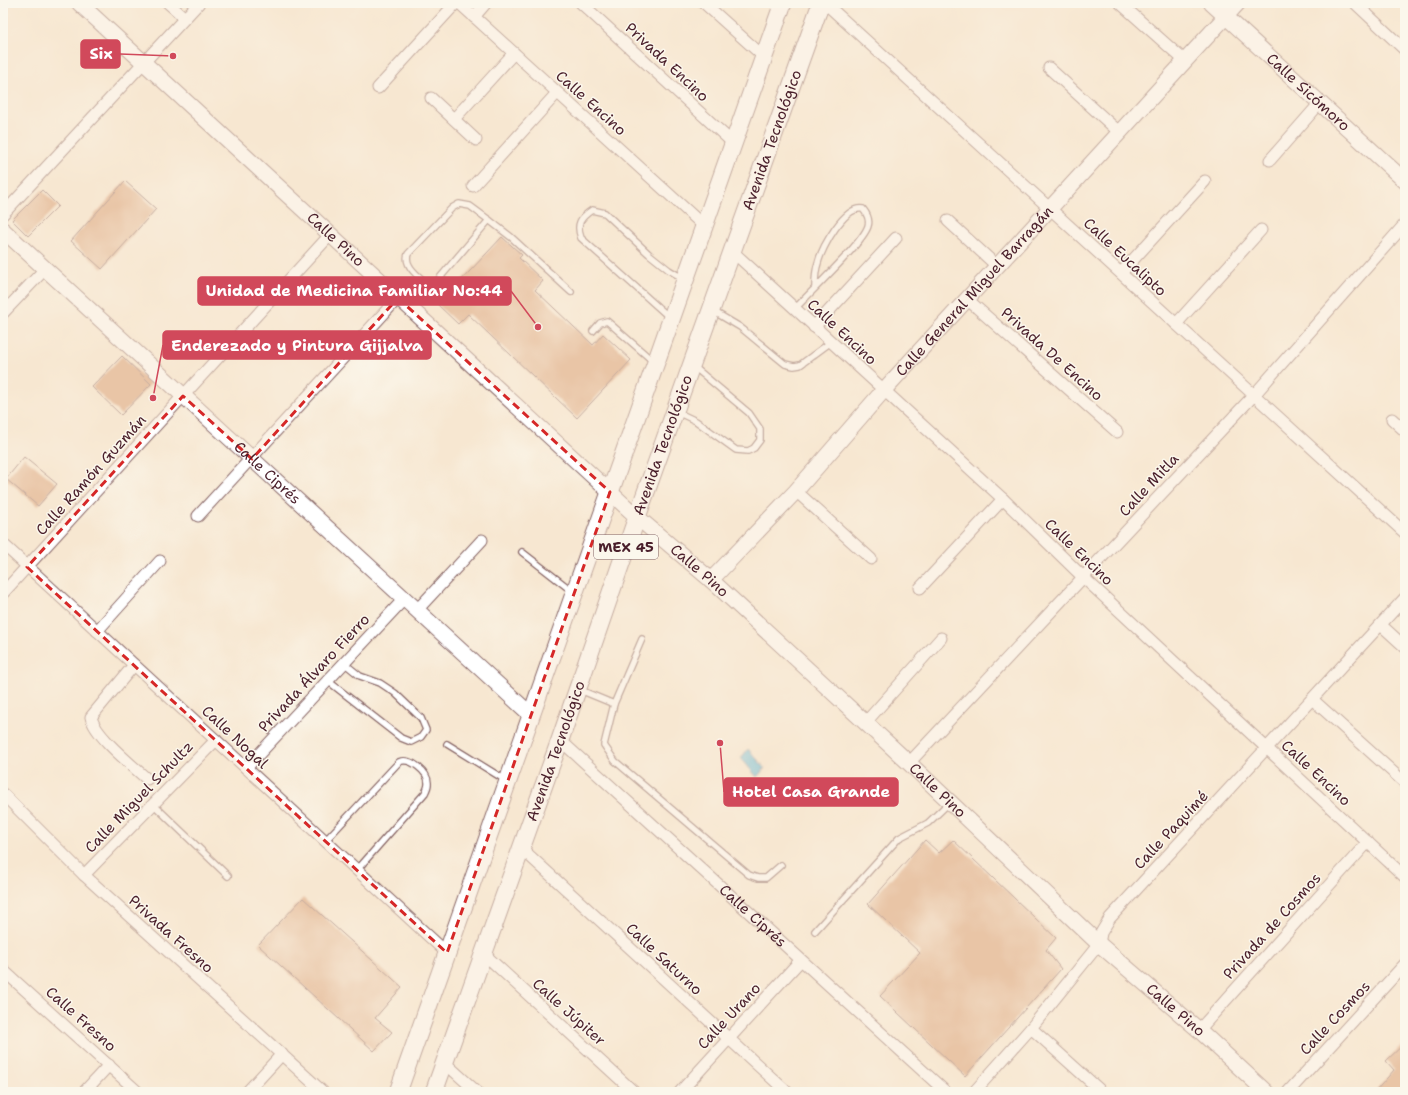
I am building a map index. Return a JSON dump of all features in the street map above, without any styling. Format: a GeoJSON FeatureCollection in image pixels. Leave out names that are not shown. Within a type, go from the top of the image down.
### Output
{"type":"FeatureCollection","features":[{"type":"Feature","properties":{"kind":"main road","name":"MEX 45"},"geometry":{"type":"LineString","coordinates":[[398,1092],[783,3]]}},
{"type":"Feature","properties":{"kind":"main road","name":"Avenida Tecnológico"},"geometry":{"type":"LineString","coordinates":[[434,1092],[578,689],[674,411],[821,3]]}},
{"type":"Feature","properties":{"kind":"street"},"geometry":{"type":"LineString","coordinates":[[168,3],[185,18]]}},
{"type":"Feature","properties":{"kind":"street"},"geometry":{"type":"LineString","coordinates":[[3,214],[199,3]]}},
{"type":"Feature","properties":{"kind":"street"},"geometry":{"type":"LineString","coordinates":[[378,88],[458,3]]}},
{"type":"Feature","properties":{"kind":"street","name":"Calle Encino"},"geometry":{"type":"LineString","coordinates":[[458,3],[704,226]]}},
{"type":"Feature","properties":{"kind":"street"},"geometry":{"type":"LineString","coordinates":[[474,17],[486,3]]}},
{"type":"Feature","properties":{"kind":"street","name":"Privada Encino"},"geometry":{"type":"LineString","coordinates":[[582,3],[733,144]]}},
{"type":"Feature","properties":{"kind":"street"},"geometry":{"type":"LineString","coordinates":[[704,3],[764,57]]}},
{"type":"Feature","properties":{"kind":"street","name":"Calle Eucalipto"},"geometry":{"type":"LineString","coordinates":[[825,3],[1405,533]]}},
{"type":"Feature","properties":{"kind":"street"},"geometry":{"type":"LineString","coordinates":[[1120,3],[1185,61]]}},
{"type":"Feature","properties":{"kind":"street","name":"Calle Sicómoro"},"geometry":{"type":"LineString","coordinates":[[1211,3],[1405,181]]}},
{"type":"Feature","properties":{"kind":"street","name":"Calle General Miguel Barragán"},"geometry":{"type":"LineString","coordinates":[[711,580],[796,491],[883,391],[1238,3]]}},
{"type":"Feature","properties":{"kind":"street"},"geometry":{"type":"LineString","coordinates":[[1354,3],[1405,50]]}},
{"type":"Feature","properties":{"kind":"street","name":"Calle Pino"},"geometry":{"type":"LineString","coordinates":[[86,5],[143,64],[610,492],[711,580],[909,763],[1099,944],[1199,1030],[1266,1092]]}},
{"type":"Feature","properties":{"kind":"street"},"geometry":{"type":"LineString","coordinates":[[454,119],[514,53]]}},
{"type":"Feature","properties":{"kind":"street"},"geometry":{"type":"LineString","coordinates":[[1049,68],[1119,132]]}},
{"type":"Feature","properties":{"kind":"street"},"geometry":{"type":"LineString","coordinates":[[473,186],[558,93]]}},
{"type":"Feature","properties":{"kind":"street"},"geometry":{"type":"LineString","coordinates":[[431,98],[476,140]]}},
{"type":"Feature","properties":{"kind":"street"},"geometry":{"type":"LineString","coordinates":[[1270,160],[1320,103]]}},
{"type":"Feature","properties":{"kind":"street"},"geometry":{"type":"LineString","coordinates":[[1121,273],[1205,181]]}},
{"type":"Feature","properties":{"kind":"street"},"geometry":{"type":"LineString","coordinates":[[948,221],[998,267]]}},
{"type":"Feature","properties":{"kind":"street","name":"Calle Mitla"},"geometry":{"type":"LineString","coordinates":[[909,763],[1254,395],[1405,224]]}},
{"type":"Feature","properties":{"kind":"street","name":"Calle Ciprés"},"geometry":{"type":"LineString","coordinates":[[3,230],[531,715]]}},
{"type":"Feature","properties":{"kind":"street"},"geometry":{"type":"LineString","coordinates":[[1176,324],[1262,230]]}},
{"type":"Feature","properties":{"kind":"street","name":"Calle Ramón Guzmán"},"geometry":{"type":"LineString","coordinates":[[3,593],[330,235]]}},
{"type":"Feature","properties":{"kind":"street"},"geometry":{"type":"LineString","coordinates":[[814,327],[896,238]]}},
{"type":"Feature","properties":{"kind":"street","name":"Calle Encino"},"geometry":{"type":"LineString","coordinates":[[732,251],[883,391],[1003,499],[1083,577],[1405,877]]}},
{"type":"Feature","properties":{"kind":"street"},"geometry":{"type":"LineString","coordinates":[[3,313],[45,269]]}},
{"type":"Feature","properties":{"kind":"street"},"geometry":{"type":"LineString","coordinates":[[198,516],[252,459],[398,298]]}},
{"type":"Feature","properties":{"kind":"street","name":"Privada De Encino"},"geometry":{"type":"LineString","coordinates":[[967,299],[1117,432]]}},
{"type":"Feature","properties":{"kind":"street"},"geometry":{"type":"LineString","coordinates":[[1392,419],[1405,431]]}},
{"type":"Feature","properties":{"kind":"street"},"geometry":{"type":"LineString","coordinates":[[796,491],[871,559]]}},
{"type":"Feature","properties":{"kind":"street"},"geometry":{"type":"LineString","coordinates":[[920,588],[1003,499]]}},
{"type":"Feature","properties":{"kind":"street"},"geometry":{"type":"LineString","coordinates":[[417,610],[482,540]]}},
{"type":"Feature","properties":{"kind":"street","name":"Calle Nogal"},"geometry":{"type":"LineString","coordinates":[[3,544],[447,953]]}},
{"type":"Feature","properties":{"kind":"street"},"geometry":{"type":"LineString","coordinates":[[97,631],[160,561]]}},
{"type":"Feature","properties":{"kind":"street","name":"Calle Paquimé"},"geometry":{"type":"LineString","coordinates":[[974,1092],[1031,1028],[1099,944],[1101,933],[1110,918],[1405,598]]}},
{"type":"Feature","properties":{"kind":"street","name":"Privada Álvaro Fierro"},"geometry":{"type":"LineString","coordinates":[[246,768],[404,599]]}},
{"type":"Feature","properties":{"kind":"street"},"geometry":{"type":"LineString","coordinates":[[1380,625],[1405,647]]}},
{"type":"Feature","properties":{"kind":"street"},"geometry":{"type":"LineString","coordinates":[[865,723],[941,638]]}},
{"type":"Feature","properties":{"kind":"street"},"geometry":{"type":"LineString","coordinates":[[134,665],[91,717],[92,724],[100,734],[147,780]]}},
{"type":"Feature","properties":{"kind":"street"},"geometry":{"type":"LineString","coordinates":[[1312,700],[1405,783]]}},
{"type":"Feature","properties":{"kind":"street","name":"Calle Miguel Schultz"},"geometry":{"type":"LineString","coordinates":[[84,875],[216,740]]}},
{"type":"Feature","properties":{"kind":"street","name":"Calle Ciprés"},"geometry":{"type":"LineString","coordinates":[[560,740],[800,961],[946,1092]]}},
{"type":"Feature","properties":{"kind":"street","name":"Privada Fresno"},"geometry":{"type":"LineString","coordinates":[[3,794],[84,875],[323,1092]]}},
{"type":"Feature","properties":{"kind":"street","name":"Privada de Cosmos"},"geometry":{"type":"LineString","coordinates":[[1199,1030],[1368,842]]}},
{"type":"Feature","properties":{"kind":"street","name":"Calle Saturno"},"geometry":{"type":"LineString","coordinates":[[521,848],[787,1092]]}},
{"type":"Feature","properties":{"kind":"street","name":"Calle Júpiter"},"geometry":{"type":"LineString","coordinates":[[484,954],[634,1092]]}},
{"type":"Feature","properties":{"kind":"street","name":"Calle Urano"},"geometry":{"type":"LineString","coordinates":[[680,1092],[800,961]]}},
{"type":"Feature","properties":{"kind":"street","name":"Calle Cosmos"},"geometry":{"type":"LineString","coordinates":[[1288,1092],[1405,964]]}},
{"type":"Feature","properties":{"kind":"street","name":"Calle Fresno"},"geometry":{"type":"LineString","coordinates":[[4,972],[138,1092]]}},
{"type":"Feature","properties":{"kind":"street"},"geometry":{"type":"LineString","coordinates":[[1031,1028],[1102,1092]]}},
{"type":"Feature","properties":{"kind":"street"},"geometry":{"type":"LineString","coordinates":[[247,1092],[282,1054]]}},
{"type":"Feature","properties":{"kind":"street"},"geometry":{"type":"LineString","coordinates":[[444,1062],[477,1092]]}},
{"type":"Feature","properties":{"kind":"street"},"geometry":{"type":"LineString","coordinates":[[84,1092],[109,1065]]}},
{"type":"Feature","properties":{"kind":"lane"},"geometry":{"type":"LineString","coordinates":[[432,287],[422,280],[408,262],[408,254],[452,208],[459,204],[470,206],[511,237],[571,292]]}},
{"type":"Feature","properties":{"kind":"lane"},"geometry":{"type":"LineString","coordinates":[[795,309],[854,247],[864,233],[868,226],[868,218],[863,209],[853,209],[846,215],[822,250],[815,274],[815,287]]}},
{"type":"Feature","properties":{"kind":"lane"},"geometry":{"type":"LineString","coordinates":[[671,319],[581,238],[578,224],[584,215],[592,210],[605,213],[654,258],[669,270],[685,279]]}},
{"type":"Feature","properties":{"kind":"lane"},"geometry":{"type":"LineString","coordinates":[[410,309],[432,287],[489,220]]}},
{"type":"Feature","properties":{"kind":"lane"},"geometry":{"type":"LineString","coordinates":[[711,310],[740,327],[785,364],[794,366],[800,364],[831,342]]}},
{"type":"Feature","properties":{"kind":"lane"},"geometry":{"type":"LineString","coordinates":[[593,330],[600,323],[607,321],[655,363]]}},
{"type":"Feature","properties":{"kind":"lane"},"geometry":{"type":"LineString","coordinates":[[674,411],[696,421],[736,450],[748,451],[754,448],[760,440],[760,429],[749,413],[691,364]]}},
{"type":"Feature","properties":{"kind":"lane"},"geometry":{"type":"LineString","coordinates":[[522,552],[574,593]]}},
{"type":"Feature","properties":{"kind":"lane"},"geometry":{"type":"LineString","coordinates":[[642,639],[614,704],[604,745],[614,761],[749,875],[758,878],[766,878],[774,873],[781,865]]}},
{"type":"Feature","properties":{"kind":"lane"},"geometry":{"type":"LineString","coordinates":[[328,681],[401,738],[411,742],[420,737],[426,730],[425,723],[410,707],[386,686],[360,676],[344,663]]}},
{"type":"Feature","properties":{"kind":"lane"},"geometry":{"type":"LineString","coordinates":[[578,689],[614,704]]}},
{"type":"Feature","properties":{"kind":"lane"},"geometry":{"type":"LineString","coordinates":[[447,744],[508,782]]}},
{"type":"Feature","properties":{"kind":"lane"},"geometry":{"type":"LineString","coordinates":[[325,840],[399,762],[403,760],[410,762],[421,770],[428,780],[425,793],[356,870]]}},
{"type":"Feature","properties":{"kind":"lane"},"geometry":{"type":"LineString","coordinates":[[815,931],[898,838],[928,823],[950,802]]}},
{"type":"Feature","properties":{"kind":"lane"},"geometry":{"type":"LineString","coordinates":[[153,804],[228,876]]}},
{"type":"Feature","properties":{"kind":"highlighted area"},"geometry":{"type":"Polygon","coordinates":[[[398,298],[610,492],[447,953],[27,567],[183,396],[252,459],[398,298]]]}},
{"type":"Feature","properties":{"kind":"water"},"geometry":{"type":"Polygon","coordinates":[[[748,749],[765,768],[757,777],[741,758],[748,749]]]}},
{"type":"Feature","properties":{"kind":"building"},"geometry":{"type":"Polygon","coordinates":[[[125,181],[156,209],[102,269],[71,241],[125,181]]]}},
{"type":"Feature","properties":{"kind":"building"},"geometry":{"type":"Polygon","coordinates":[[[42,190],[58,206],[28,236],[12,220],[42,190]]]}},
{"type":"Feature","properties":{"kind":"building"},"geometry":{"type":"Polygon","coordinates":[[[502,237],[522,255],[519,258],[543,281],[535,290],[593,345],[603,334],[631,360],[577,418],[468,314],[458,324],[438,305],[502,237]]]}},
{"type":"Feature","properties":{"kind":"building"},"geometry":{"type":"Polygon","coordinates":[[[122,356],[151,384],[121,415],[92,387],[122,356]]]}},
{"type":"Feature","properties":{"kind":"building"},"geometry":{"type":"Polygon","coordinates":[[[24,457],[57,484],[38,506],[6,479],[24,457]]]}},
{"type":"Feature","properties":{"kind":"building"},"geometry":{"type":"Polygon","coordinates":[[[925,840],[939,853],[953,840],[1056,938],[1046,950],[1061,969],[965,1076],[880,996],[920,953],[868,904],[925,840]]]}},
{"type":"Feature","properties":{"kind":"building"},"geometry":{"type":"Polygon","coordinates":[[[303,898],[402,987],[375,1018],[392,1032],[374,1051],[258,945],[303,898]]]}},
{"type":"Feature","properties":{"kind":"building"},"geometry":{"type":"Polygon","coordinates":[[[1405,1043],[1405,1092],[1375,1092],[1394,1070],[1386,1061],[1405,1043]]]}},
{"type":"Feature","properties":{"kind":"place","name":"Six"},"geometry":{"type":"Point","coordinates":[173,56]}},
{"type":"Feature","properties":{"kind":"place","name":"Unidad de Medicina Familiar No:44"},"geometry":{"type":"Point","coordinates":[538,327]}},
{"type":"Feature","properties":{"kind":"place","name":"Enderezado y Pintura Gijjalva"},"geometry":{"type":"Point","coordinates":[153,398]}},
{"type":"Feature","properties":{"kind":"place","name":"Hotel Casa Grande"},"geometry":{"type":"Point","coordinates":[720,743]}}]}
